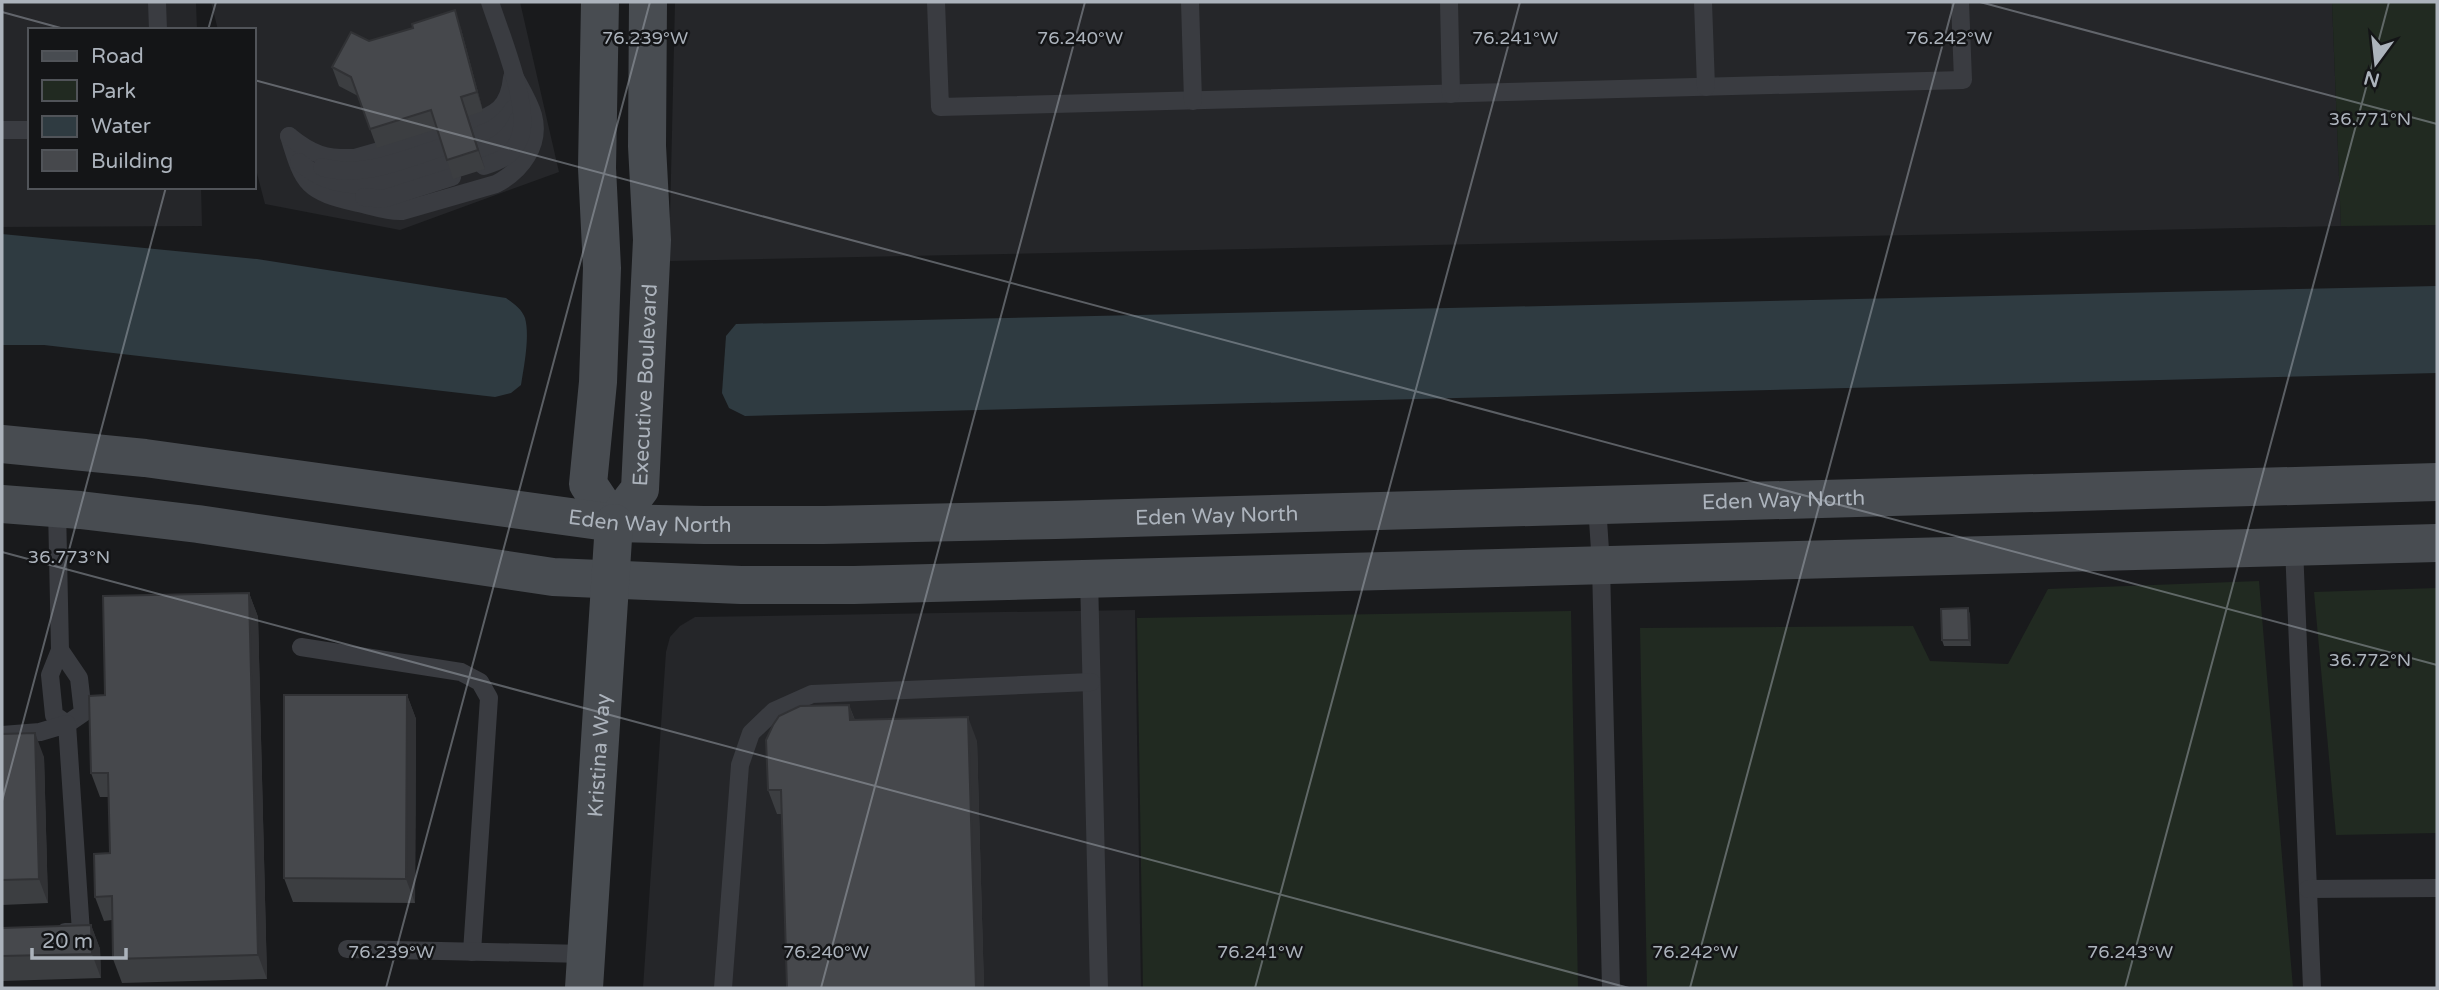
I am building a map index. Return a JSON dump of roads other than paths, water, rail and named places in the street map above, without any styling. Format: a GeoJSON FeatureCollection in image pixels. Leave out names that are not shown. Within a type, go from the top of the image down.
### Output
{"type":"FeatureCollection","features":[{"type":"Feature","properties":{"kind":"street","name":"Executive Boulevard"},"geometry":{"type":"LineString","coordinates":[[600,2],[597,168],[602,268],[598,382],[588,484],[614,523],[640,489],[652,240],[647,157],[648,2]]}},
{"type":"Feature","properties":{"kind":"street","name":"Eden Way North"},"geometry":{"type":"LineString","coordinates":[[2,444],[145,458],[614,523],[824,525],[2427,482]]}},
{"type":"Feature","properties":{"kind":"street"},"geometry":{"type":"LineString","coordinates":[[2,504],[198,524],[553,577],[854,585],[2437,543]]}},
{"type":"Feature","properties":{"kind":"street","name":"Kristina Way"},"geometry":{"type":"LineString","coordinates":[[585,971],[614,523]]}},
{"type":"Feature","properties":{"kind":"lane"},"geometry":{"type":"LineString","coordinates":[[157,2],[158,28]]}},
{"type":"Feature","properties":{"kind":"lane"},"geometry":{"type":"LineString","coordinates":[[490,2],[515,82],[522,108],[513,132],[496,146],[477,145],[515,82]]}},
{"type":"Feature","properties":{"kind":"lane"},"geometry":{"type":"LineString","coordinates":[[936,2],[940,107],[1962,80],[1960,2]]}},
{"type":"Feature","properties":{"kind":"lane"},"geometry":{"type":"LineString","coordinates":[[1190,2],[1193,101]]}},
{"type":"Feature","properties":{"kind":"lane"},"geometry":{"type":"LineString","coordinates":[[1449,2],[1451,93]]}},
{"type":"Feature","properties":{"kind":"lane"},"geometry":{"type":"LineString","coordinates":[[1703,2],[1706,87]]}},
{"type":"Feature","properties":{"kind":"lane"},"geometry":{"type":"LineString","coordinates":[[295,153],[311,187],[320,192],[397,211],[496,184],[519,167],[529,152],[534,135],[534,118],[515,82]]}},
{"type":"Feature","properties":{"kind":"lane"},"geometry":{"type":"LineString","coordinates":[[2,130],[28,130]]}},
{"type":"Feature","properties":{"kind":"lane"},"geometry":{"type":"LineString","coordinates":[[312,152],[330,158],[446,155],[379,183],[359,186],[326,178],[308,170],[295,153],[312,152]]}},
{"type":"Feature","properties":{"kind":"lane"},"geometry":{"type":"LineString","coordinates":[[1597,505],[1601,565],[1611,988]]}},
{"type":"Feature","properties":{"kind":"lane"},"geometry":{"type":"LineString","coordinates":[[41,933],[81,932],[66,724],[54,715],[50,675],[60,650],[57,508]]}},
{"type":"Feature","properties":{"kind":"lane"},"geometry":{"type":"LineString","coordinates":[[2294,547],[2312,988]]}},
{"type":"Feature","properties":{"kind":"lane"},"geometry":{"type":"LineString","coordinates":[[1089,578],[1099,988]]}},
{"type":"Feature","properties":{"kind":"lane"},"geometry":{"type":"LineString","coordinates":[[301,647],[461,671],[480,682],[489,698],[472,952]]}},
{"type":"Feature","properties":{"kind":"lane"},"geometry":{"type":"LineString","coordinates":[[2,735],[40,732],[66,724],[83,713],[79,678],[60,650]]}},
{"type":"Feature","properties":{"kind":"lane"},"geometry":{"type":"LineString","coordinates":[[723,988],[740,765],[751,733],[774,711],[812,694],[1091,682]]}},
{"type":"Feature","properties":{"kind":"lane"},"geometry":{"type":"LineString","coordinates":[[2308,889],[2437,888]]}},
{"type":"Feature","properties":{"kind":"lane"},"geometry":{"type":"LineString","coordinates":[[347,950],[472,952],[585,971]]}},
{"type":"Feature","properties":{"kind":"water"},"geometry":{"type":"Polygon","coordinates":[[[2,234],[257,259],[506,298],[525,318],[526,351],[521,385],[511,393],[495,397],[44,345],[2,345],[2,234]]]}},
{"type":"Feature","properties":{"kind":"water"},"geometry":{"type":"Polygon","coordinates":[[[2437,286],[2437,373],[745,416],[729,408],[722,393],[726,336],[736,324],[2437,286]]]}}]}
